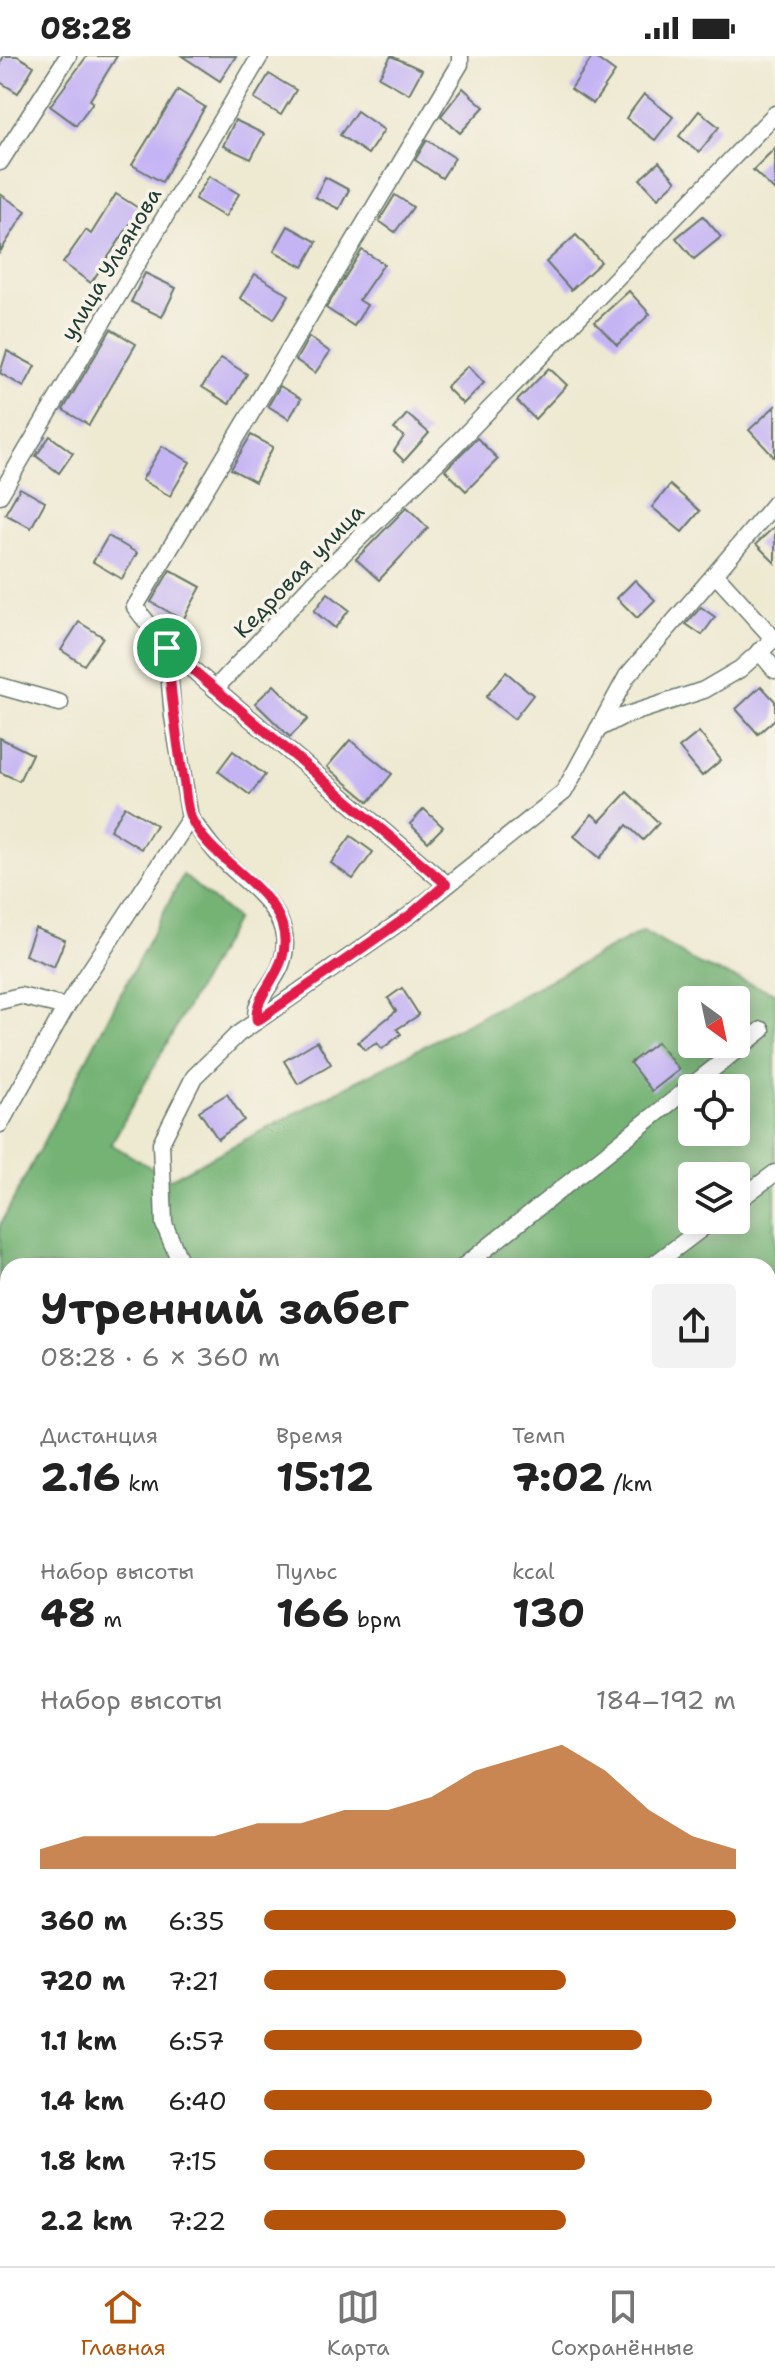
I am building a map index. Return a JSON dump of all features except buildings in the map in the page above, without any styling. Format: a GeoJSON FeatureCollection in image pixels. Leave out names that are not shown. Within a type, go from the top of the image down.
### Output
{"type":"FeatureCollection","features":[{"type":"Feature","properties":{"kind":"street"},"geometry":{"type":"LineString","coordinates":[[0,162],[68,56]]}},
{"type":"Feature","properties":{"kind":"street","name":"улица Ульянова"},"geometry":{"type":"LineString","coordinates":[[0,495],[260,56]]}},
{"type":"Feature","properties":{"kind":"street"},"geometry":{"type":"LineString","coordinates":[[446,884],[167,648],[135,607],[460,64],[460,56]]}},
{"type":"Feature","properties":{"kind":"street","name":"Кедровая улица"},"geometry":{"type":"LineString","coordinates":[[215,689],[314,582],[456,444],[775,114]]}},
{"type":"Feature","properties":{"kind":"street"},"geometry":{"type":"LineString","coordinates":[[179,1258],[164,1224],[161,1143],[194,1077],[207,1061],[257,1021],[410,915],[564,792],[627,676],[775,503]]}},
{"type":"Feature","properties":{"kind":"street"},"geometry":{"type":"LineString","coordinates":[[598,729],[621,717],[704,690],[740,669],[775,639],[715,574]]}},
{"type":"Feature","properties":{"kind":"street"},"geometry":{"type":"LineString","coordinates":[[167,648],[173,717],[190,818],[218,854],[268,901],[282,924],[285,950],[273,982],[256,1009],[257,1021]]}},
{"type":"Feature","properties":{"kind":"street"},"geometry":{"type":"LineString","coordinates":[[759,651],[775,670]]}},
{"type":"Feature","properties":{"kind":"street"},"geometry":{"type":"LineString","coordinates":[[0,686],[60,703]]}},
{"type":"Feature","properties":{"kind":"street"},"geometry":{"type":"LineString","coordinates":[[0,1124],[66,1007],[190,818]]}},
{"type":"Feature","properties":{"kind":"street"},"geometry":{"type":"LineString","coordinates":[[0,987],[20,996],[66,1007]]}},
{"type":"Feature","properties":{"kind":"street"},"geometry":{"type":"LineString","coordinates":[[0,1001],[20,996]]}},
{"type":"Feature","properties":{"kind":"street"},"geometry":{"type":"LineString","coordinates":[[474,1258],[762,1030]]}},
{"type":"Feature","properties":{"kind":"street"},"geometry":{"type":"LineString","coordinates":[[750,1192],[775,1173]]}},
{"type":"Feature","properties":{"kind":"street"},"geometry":{"type":"LineString","coordinates":[[663,1258],[694,1234]]}},
{"type":"Feature","properties":{"kind":"green space"},"geometry":{"type":"Polygon","coordinates":[[[183,875],[236,919],[111,1144],[170,1179],[643,931],[700,965],[775,993],[775,1258],[0,1258],[0,1225],[183,875]]]}},
{"type":"Feature","properties":{"kind":"route"},"geometry":{"type":"LineString","coordinates":[[167,648],[446,884],[410,915],[257,1021],[256,1009],[273,982],[285,950],[282,924],[268,901],[218,854],[190,818],[173,717],[167,648]]}}]}
